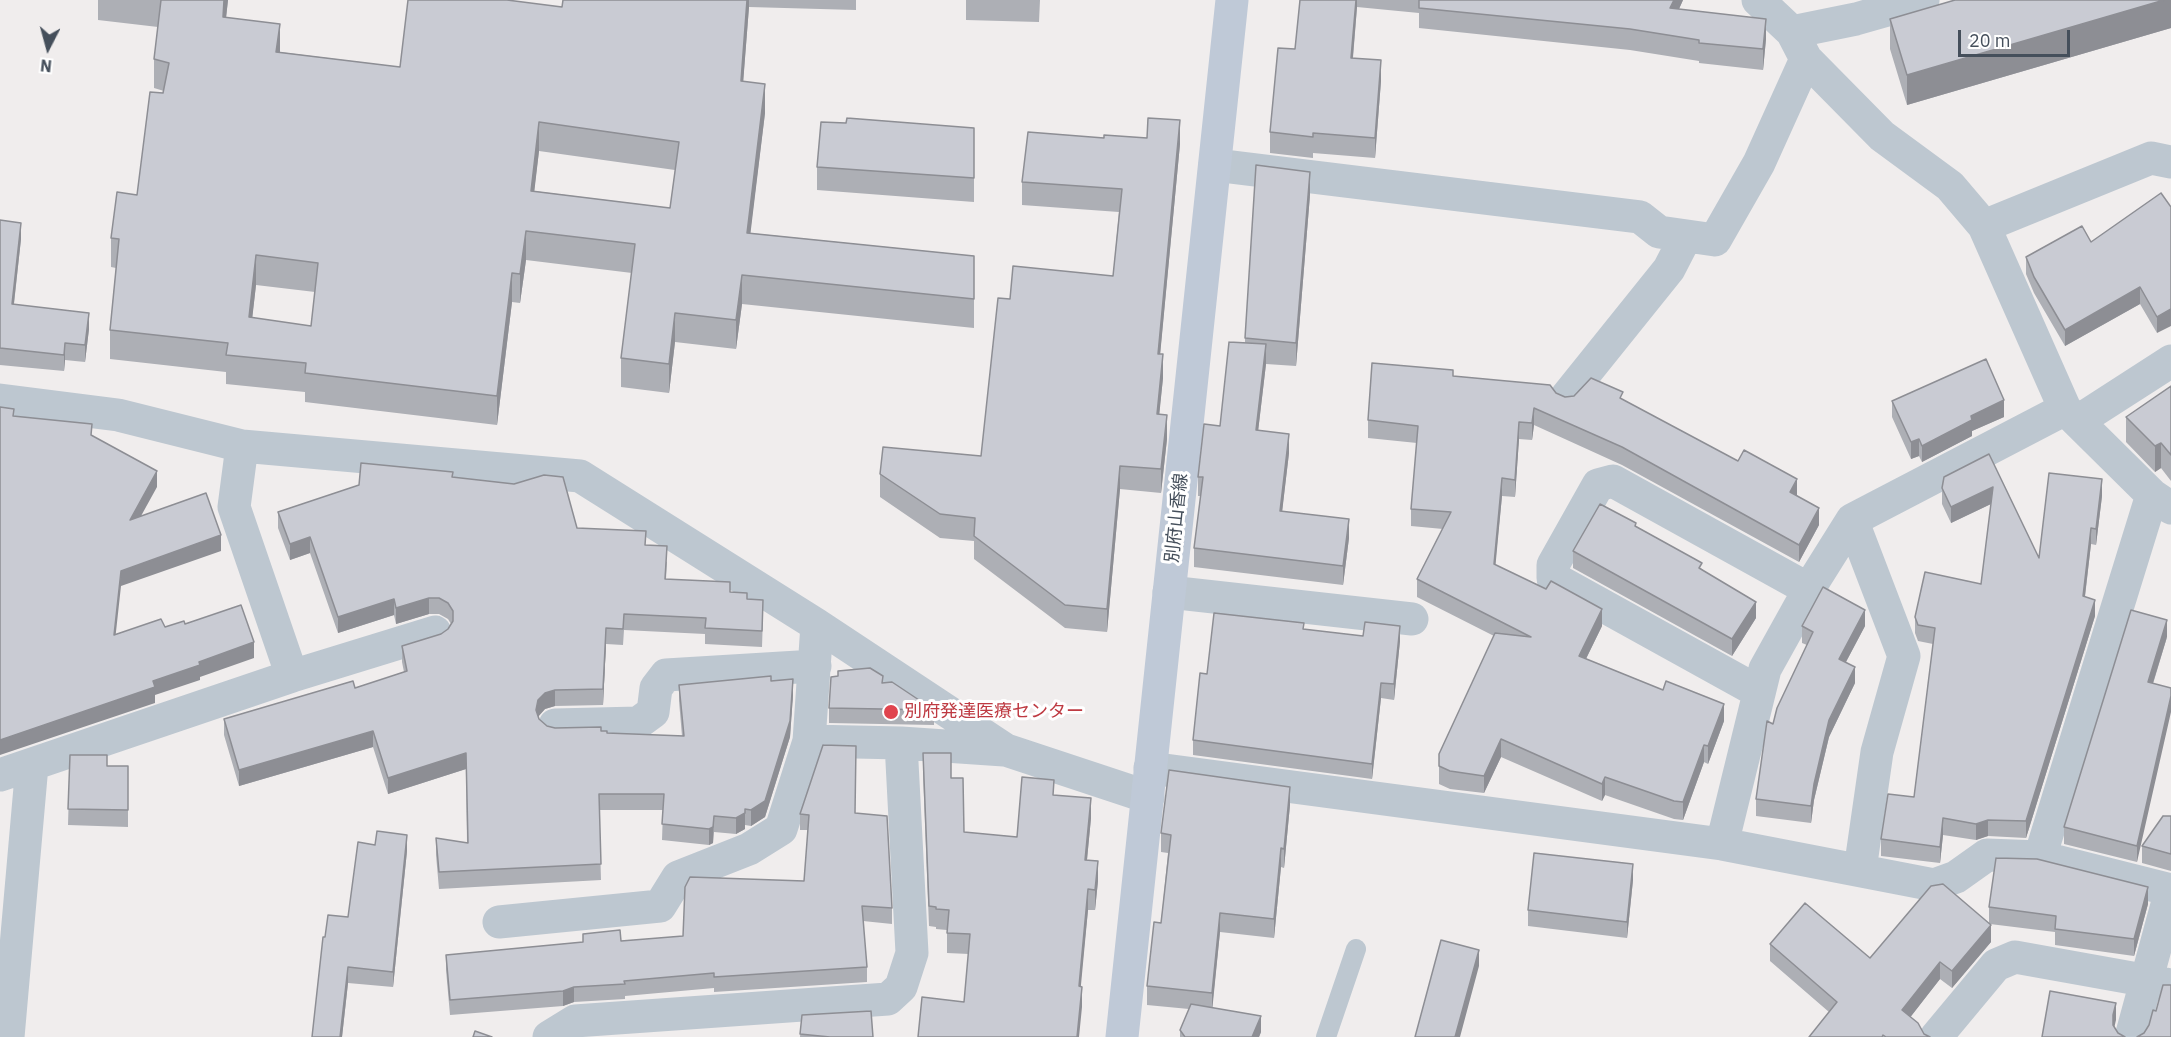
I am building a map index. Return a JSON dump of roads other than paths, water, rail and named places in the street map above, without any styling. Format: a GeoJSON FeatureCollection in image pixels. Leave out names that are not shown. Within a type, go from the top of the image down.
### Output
{"type":"FeatureCollection","features":[{"type":"Feature","properties":{"kind":"main road","name":"別府山香線"},"geometry":{"type":"LineString","coordinates":[[1124,1036],[1232,0]]}},
{"type":"Feature","properties":{"kind":"street"},"geometry":{"type":"LineString","coordinates":[[1758,0],[1882,136],[1950,186],[1984,226],[2071,415],[2162,501],[2040,857]]}},
{"type":"Feature","properties":{"kind":"street"},"geometry":{"type":"LineString","coordinates":[[1215,165],[1640,217],[1659,232],[1715,240],[1759,163],[1799,46],[1856,19],[1923,0]]}},
{"type":"Feature","properties":{"kind":"street"},"geometry":{"type":"LineString","coordinates":[[1984,226],[2151,158],[2171,162]]}},
{"type":"Feature","properties":{"kind":"street"},"geometry":{"type":"LineString","coordinates":[[1567,396],[1669,269],[1686,236]]}},
{"type":"Feature","properties":{"kind":"street"},"geometry":{"type":"LineString","coordinates":[[1722,844],[1765,669],[1852,520],[2071,415],[2171,361]]}},
{"type":"Feature","properties":{"kind":"street"},"geometry":{"type":"LineString","coordinates":[[0,400],[118,415],[242,446],[580,476],[817,625],[1006,750]]}},
{"type":"Feature","properties":{"kind":"street"},"geometry":{"type":"LineString","coordinates":[[242,446],[234,507],[292,676]]}},
{"type":"Feature","properties":{"kind":"street"},"geometry":{"type":"LineString","coordinates":[[1759,692],[1553,578],[1553,565],[1598,484],[1612,481],[1810,590]]}},
{"type":"Feature","properties":{"kind":"street"},"geometry":{"type":"LineString","coordinates":[[1852,520],[1904,656],[1877,752],[1860,870]]}},
{"type":"Feature","properties":{"kind":"street"},"geometry":{"type":"LineString","coordinates":[[1169,592],[1412,619]]}},
{"type":"Feature","properties":{"kind":"street"},"geometry":{"type":"LineString","coordinates":[[499,922],[660,906],[678,877],[749,849],[781,829],[809,741],[817,625]]}},
{"type":"Feature","properties":{"kind":"street"},"geometry":{"type":"LineString","coordinates":[[0,775],[292,676],[435,632]]}},
{"type":"Feature","properties":{"kind":"street"},"geometry":{"type":"LineString","coordinates":[[555,725],[638,723],[653,712],[656,688],[666,675],[814,666]]}},
{"type":"Feature","properties":{"kind":"street"},"geometry":{"type":"LineString","coordinates":[[809,741],[901,742],[1006,750],[1149,782],[1722,844],[1934,885],[1956,876],[1987,855],[2040,857],[2171,890],[2159,982],[2131,1037]]}},
{"type":"Feature","properties":{"kind":"street"},"geometry":{"type":"LineString","coordinates":[[549,1037],[576,1021],[888,999],[901,987],[912,953],[901,742]]}},
{"type":"Feature","properties":{"kind":"street"},"geometry":{"type":"LineString","coordinates":[[8,1037],[32,765]]}},
{"type":"Feature","properties":{"kind":"street"},"geometry":{"type":"LineString","coordinates":[[1936,1037],[1996,965],[2015,957],[2159,982]]}},
{"type":"Feature","properties":{"kind":"lane"},"geometry":{"type":"LineString","coordinates":[[1326,1037],[1356,949]]}},
{"type":"Feature","properties":{"kind":"place","name":"別府発達医療センター"},"geometry":{"type":"Point","coordinates":[891,712]}}]}
